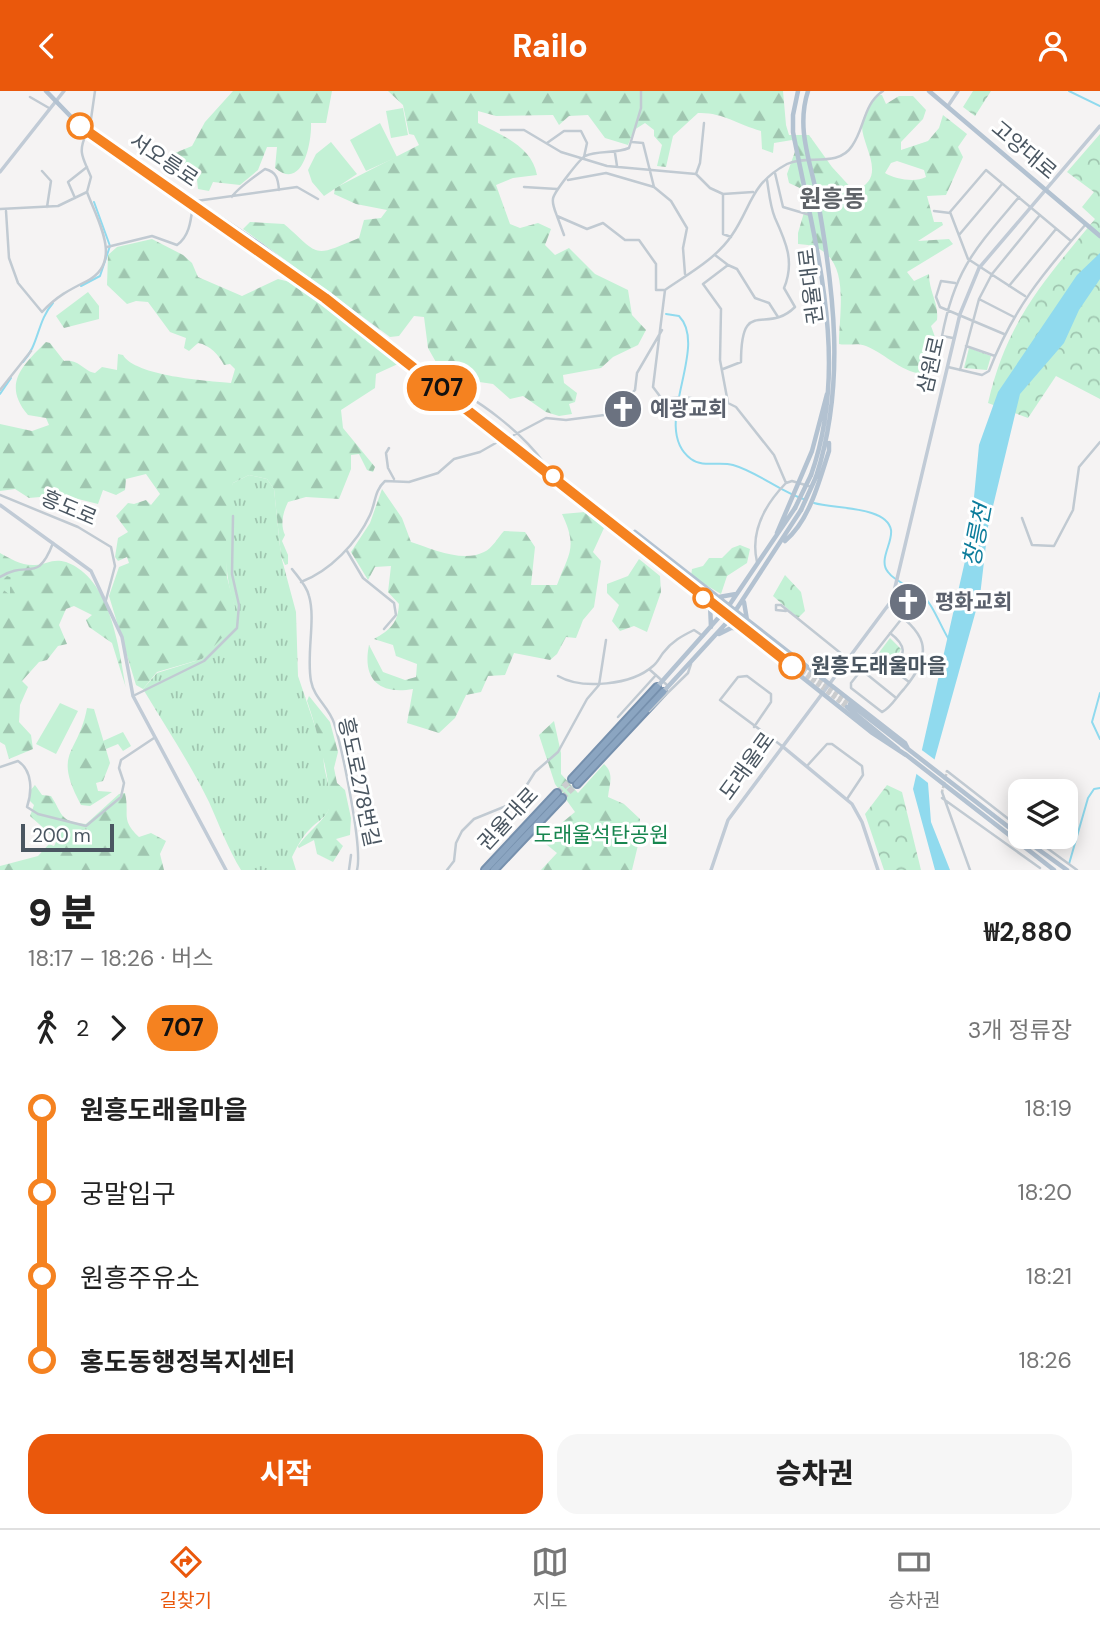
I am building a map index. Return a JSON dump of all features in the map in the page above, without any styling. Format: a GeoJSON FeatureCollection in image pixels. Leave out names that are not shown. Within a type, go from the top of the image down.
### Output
{"type":"FeatureCollection","features":[{"type":"Feature","properties":{"kind":"highway"},"geometry":{"type":"LineString","coordinates":[[574,781],[662,687]]}},
{"type":"Feature","properties":{"kind":"highway","name":"권율대로"},"geometry":{"type":"LineString","coordinates":[[485,870],[560,795],[494,870]]}},
{"type":"Feature","properties":{"kind":"main road","name":"서오릉로"},"geometry":{"type":"LineString","coordinates":[[46,91],[53,102],[79,123],[292,273],[442,386],[544,463],[705,594],[442,386]]}},
{"type":"Feature","properties":{"kind":"main road"},"geometry":{"type":"LineString","coordinates":[[0,172],[64,91]]}},
{"type":"Feature","properties":{"kind":"main road","name":"권율대로"},"geometry":{"type":"LineString","coordinates":[[798,91],[793,115],[799,162],[823,279],[829,352],[829,391],[813,476]]}},
{"type":"Feature","properties":{"kind":"main road","name":"권율대로"},"geometry":{"type":"LineString","coordinates":[[808,91],[802,127],[816,194],[834,332],[836,376],[829,435],[813,476]]}},
{"type":"Feature","properties":{"kind":"main road","name":"고양대로"},"geometry":{"type":"LineString","coordinates":[[929,91],[1099,235]]}},
{"type":"Feature","properties":{"kind":"main road"},"geometry":{"type":"LineString","coordinates":[[948,106],[958,91]]}},
{"type":"Feature","properties":{"kind":"main road","name":"삼원로"},"geometry":{"type":"LineString","coordinates":[[888,606],[897,584],[953,338],[980,266],[1100,126]]}},
{"type":"Feature","properties":{"kind":"main road"},"geometry":{"type":"LineString","coordinates":[[775,539],[780,520],[812,451],[822,403],[829,391]]}},
{"type":"Feature","properties":{"kind":"main road"},"geometry":{"type":"LineString","coordinates":[[782,544],[797,531],[809,506],[830,450],[829,435]]}},
{"type":"Feature","properties":{"kind":"main road"},"geometry":{"type":"LineString","coordinates":[[662,687],[691,664],[744,600],[782,544],[813,476]]}},
{"type":"Feature","properties":{"kind":"main road","name":"흥도로"},"geometry":{"type":"LineString","coordinates":[[0,505],[91,571],[122,637],[133,696],[226,870]]}},
{"type":"Feature","properties":{"kind":"main road"},"geometry":{"type":"LineString","coordinates":[[662,687],[728,607],[798,509]]}},
{"type":"Feature","properties":{"kind":"main road"},"geometry":{"type":"LineString","coordinates":[[620,523],[719,597],[826,688],[879,738],[908,753]]}},
{"type":"Feature","properties":{"kind":"main road"},"geometry":{"type":"LineString","coordinates":[[621,530],[722,613],[905,743],[908,753]]}},
{"type":"Feature","properties":{"kind":"main road"},"geometry":{"type":"LineString","coordinates":[[719,597],[737,594]]}},
{"type":"Feature","properties":{"kind":"main road"},"geometry":{"type":"LineString","coordinates":[[744,600],[747,621]]}},
{"type":"Feature","properties":{"kind":"main road"},"geometry":{"type":"LineString","coordinates":[[709,603],[711,627]]}},
{"type":"Feature","properties":{"kind":"main road"},"geometry":{"type":"LineString","coordinates":[[826,688],[888,606]]}},
{"type":"Feature","properties":{"kind":"main road"},"geometry":{"type":"LineString","coordinates":[[715,637],[731,628],[743,628]]}},
{"type":"Feature","properties":{"kind":"main road","name":"도래울로"},"geometry":{"type":"LineString","coordinates":[[711,870],[724,826],[826,688]]}},
{"type":"Feature","properties":{"kind":"main road"},"geometry":{"type":"LineString","coordinates":[[849,705],[1054,870]]}},
{"type":"Feature","properties":{"kind":"main road"},"geometry":{"type":"LineString","coordinates":[[782,746],[847,799],[862,823],[878,870]]}},
{"type":"Feature","properties":{"kind":"main road"},"geometry":{"type":"LineString","coordinates":[[941,779],[1008,827]]}},
{"type":"Feature","properties":{"kind":"main road"},"geometry":{"type":"LineString","coordinates":[[1040,849],[1068,867]]}},
{"type":"Feature","properties":{"kind":"street"},"geometry":{"type":"LineString","coordinates":[[90,125],[95,91]]}},
{"type":"Feature","properties":{"kind":"street"},"geometry":{"type":"LineString","coordinates":[[501,130],[524,130],[572,157],[615,153],[629,148],[632,142],[641,108],[641,91]]}},
{"type":"Feature","properties":{"kind":"street"},"geometry":{"type":"LineString","coordinates":[[557,216],[587,229],[603,223],[625,240],[639,240],[656,264],[656,290],[665,289],[714,254],[731,237],[753,192],[788,163],[833,159],[852,148],[871,102],[883,91]]}},
{"type":"Feature","properties":{"kind":"street"},"geometry":{"type":"LineString","coordinates":[[30,97],[48,108]]}},
{"type":"Feature","properties":{"kind":"street"},"geometry":{"type":"LineString","coordinates":[[696,174],[701,163],[704,123]]}},
{"type":"Feature","properties":{"kind":"street"},"geometry":{"type":"LineString","coordinates":[[546,144],[564,131],[581,131],[587,143],[584,157],[575,164],[568,180],[557,189],[552,200],[564,235]]}},
{"type":"Feature","properties":{"kind":"street"},"geometry":{"type":"LineString","coordinates":[[6,211],[9,258],[18,283],[42,312],[64,292],[98,274],[106,260],[109,246],[87,192],[91,177],[80,158],[80,146],[86,135]]}},
{"type":"Feature","properties":{"kind":"street"},"geometry":{"type":"LineString","coordinates":[[632,142],[643,143],[654,187]]}},
{"type":"Feature","properties":{"kind":"street"},"geometry":{"type":"LineString","coordinates":[[615,153],[617,166]]}},
{"type":"Feature","properties":{"kind":"street"},"geometry":{"type":"LineString","coordinates":[[584,157],[617,166],[696,174],[710,188],[723,194],[753,192]]}},
{"type":"Feature","properties":{"kind":"street"},"geometry":{"type":"LineString","coordinates":[[75,198],[68,182],[87,167]]}},
{"type":"Feature","properties":{"kind":"street"},"geometry":{"type":"LineString","coordinates":[[232,197],[235,191],[249,184],[265,169],[272,171],[278,178],[279,190]]}},
{"type":"Feature","properties":{"kind":"street"},"geometry":{"type":"LineString","coordinates":[[950,213],[986,170],[1071,241]]}},
{"type":"Feature","properties":{"kind":"street"},"geometry":{"type":"LineString","coordinates":[[41,171],[51,181],[47,207]]}},
{"type":"Feature","properties":{"kind":"street"},"geometry":{"type":"LineString","coordinates":[[568,180],[606,173],[654,187],[671,201],[687,228],[683,248],[685,276]]}},
{"type":"Feature","properties":{"kind":"street"},"geometry":{"type":"LineString","coordinates":[[775,173],[783,207],[812,215]]}},
{"type":"Feature","properties":{"kind":"street"},"geometry":{"type":"LineString","coordinates":[[723,369],[741,362],[741,335],[748,325],[759,319],[778,317],[794,307],[784,288],[789,254],[786,236],[775,217],[767,179]]}},
{"type":"Feature","properties":{"kind":"street"},"geometry":{"type":"LineString","coordinates":[[958,236],[1003,184]]}},
{"type":"Feature","properties":{"kind":"street","name":"서오릉로"},"geometry":{"type":"LineString","coordinates":[[194,202],[297,187],[318,199]]}},
{"type":"Feature","properties":{"kind":"street"},"geometry":{"type":"LineString","coordinates":[[524,187],[557,189]]}},
{"type":"Feature","properties":{"kind":"street"},"geometry":{"type":"LineString","coordinates":[[0,209],[6,211],[58,206],[87,192]]}},
{"type":"Feature","properties":{"kind":"street"},"geometry":{"type":"LineString","coordinates":[[723,194],[723,234],[731,237]]}},
{"type":"Feature","properties":{"kind":"street"},"geometry":{"type":"LineString","coordinates":[[953,338],[942,336],[946,310],[955,283],[968,259],[1019,197]]}},
{"type":"Feature","properties":{"kind":"street"},"geometry":{"type":"LineString","coordinates":[[109,246],[152,236],[177,245],[183,241],[190,225],[194,202]]}},
{"type":"Feature","properties":{"kind":"street"},"geometry":{"type":"LineString","coordinates":[[934,211],[950,213]]}},
{"type":"Feature","properties":{"kind":"street"},"geometry":{"type":"LineString","coordinates":[[950,213],[968,259],[1025,296]]}},
{"type":"Feature","properties":{"kind":"street"},"geometry":{"type":"LineString","coordinates":[[960,370],[979,299],[992,274],[1040,215]]}},
{"type":"Feature","properties":{"kind":"street"},"geometry":{"type":"LineString","coordinates":[[946,366],[982,375],[989,371],[1004,334],[1025,296],[1086,224]]}},
{"type":"Feature","properties":{"kind":"street"},"geometry":{"type":"LineString","coordinates":[[1009,286],[1056,229]]}},
{"type":"Feature","properties":{"kind":"street"},"geometry":{"type":"LineString","coordinates":[[714,254],[737,269],[755,298],[769,303],[778,317]]}},
{"type":"Feature","properties":{"kind":"street"},"geometry":{"type":"LineString","coordinates":[[728,265],[703,284],[721,309],[720,360],[728,403]]}},
{"type":"Feature","properties":{"kind":"street"},"geometry":{"type":"LineString","coordinates":[[955,283],[941,281],[936,297],[940,307],[1004,334]]}},
{"type":"Feature","properties":{"kind":"street"},"geometry":{"type":"LineString","coordinates":[[665,289],[653,387],[662,400],[679,398],[728,403],[736,408],[774,455],[786,483]]}},
{"type":"Feature","properties":{"kind":"street"},"geometry":{"type":"LineString","coordinates":[[979,299],[1014,317]]}},
{"type":"Feature","properties":{"kind":"street"},"geometry":{"type":"LineString","coordinates":[[515,434],[546,418],[566,420],[612,414],[635,390],[636,373],[662,330]]}},
{"type":"Feature","properties":{"kind":"street"},"geometry":{"type":"LineString","coordinates":[[966,346],[995,356]]}},
{"type":"Feature","properties":{"kind":"street"},"geometry":{"type":"LineString","coordinates":[[0,390],[31,351]]}},
{"type":"Feature","properties":{"kind":"street","name":"서오릉로"},"geometry":{"type":"LineString","coordinates":[[442,386],[458,391],[515,434],[544,463]]}},
{"type":"Feature","properties":{"kind":"street","name":"서오릉로"},"geometry":{"type":"LineString","coordinates":[[442,386],[453,404],[499,441],[536,463]]}},
{"type":"Feature","properties":{"kind":"street"},"geometry":{"type":"LineString","coordinates":[[301,582],[316,576],[347,551],[370,517],[378,487],[394,479],[409,482],[438,473],[454,459],[480,452],[499,441]]}},
{"type":"Feature","properties":{"kind":"street"},"geometry":{"type":"LineString","coordinates":[[1022,518],[1032,545],[1054,546],[1073,510],[1079,467],[1100,442]]}},
{"type":"Feature","properties":{"kind":"street"},"geometry":{"type":"LineString","coordinates":[[389,448],[386,453],[388,468],[394,479]]}},
{"type":"Feature","properties":{"kind":"street"},"geometry":{"type":"LineString","coordinates":[[757,565],[754,550],[758,526],[768,502],[786,483],[799,483],[816,488]]}},
{"type":"Feature","properties":{"kind":"street","name":"흥도로"},"geometry":{"type":"LineString","coordinates":[[0,495],[78,527],[111,547],[115,566],[106,600]]}},
{"type":"Feature","properties":{"kind":"street"},"geometry":{"type":"LineString","coordinates":[[133,696],[204,661],[237,628],[239,605],[232,574],[233,516]]}},
{"type":"Feature","properties":{"kind":"street"},"geometry":{"type":"LineString","coordinates":[[0,577],[9,571],[40,568],[46,563],[53,543]]}},
{"type":"Feature","properties":{"kind":"street"},"geometry":{"type":"LineString","coordinates":[[347,551],[363,578],[394,603],[396,615],[384,629]]}},
{"type":"Feature","properties":{"kind":"street","name":"흥도로278번길"},"geometry":{"type":"LineString","coordinates":[[292,569],[309,593],[312,609],[309,626],[311,684],[334,722],[356,827],[360,856],[356,870]]}},
{"type":"Feature","properties":{"kind":"street"},"geometry":{"type":"LineString","coordinates":[[888,606],[903,617],[917,628],[924,643],[922,662],[909,682],[882,712],[851,688],[861,669],[903,617]]}},
{"type":"Feature","properties":{"kind":"street"},"geometry":{"type":"LineString","coordinates":[[786,611],[896,698]]}},
{"type":"Feature","properties":{"kind":"street"},"geometry":{"type":"LineString","coordinates":[[558,676],[567,681],[599,685],[649,669],[674,640],[694,630],[703,636]]}},
{"type":"Feature","properties":{"kind":"street"},"geometry":{"type":"LineString","coordinates":[[890,633],[901,641],[904,649],[902,659],[892,670]]}},
{"type":"Feature","properties":{"kind":"street"},"geometry":{"type":"LineString","coordinates":[[447,870],[454,861],[456,843],[462,831],[474,819],[516,802],[535,772],[558,752],[587,699],[599,685],[607,641]]}},
{"type":"Feature","properties":{"kind":"street"},"geometry":{"type":"LineString","coordinates":[[873,654],[909,682]]}},
{"type":"Feature","properties":{"kind":"street"},"geometry":{"type":"LineString","coordinates":[[647,711],[688,673],[691,664]]}},
{"type":"Feature","properties":{"kind":"street"},"geometry":{"type":"LineString","coordinates":[[649,669],[656,675],[662,687]]}},
{"type":"Feature","properties":{"kind":"street"},"geometry":{"type":"LineString","coordinates":[[618,717],[656,675]]}},
{"type":"Feature","properties":{"kind":"street"},"geometry":{"type":"LineString","coordinates":[[754,727],[771,702],[771,694],[747,676],[738,677],[720,700],[754,727],[782,746]]}},
{"type":"Feature","properties":{"kind":"street"},"geometry":{"type":"LineString","coordinates":[[0,767],[18,761],[24,765],[32,791],[27,807],[38,814],[86,826],[121,797],[124,783],[119,768],[121,760],[154,738]]}},
{"type":"Feature","properties":{"kind":"street"},"geometry":{"type":"LineString","coordinates":[[807,766],[827,744],[832,744],[862,767],[863,775],[847,799]]}},
{"type":"Feature","properties":{"kind":"street"},"geometry":{"type":"LineString","coordinates":[[947,771],[1008,819]]}},
{"type":"Feature","properties":{"kind":"street"},"geometry":{"type":"LineString","coordinates":[[942,792],[970,870]]}},
{"type":"Feature","properties":{"kind":"street"},"geometry":{"type":"LineString","coordinates":[[943,798],[1040,868]]}},
{"type":"Feature","properties":{"kind":"street"},"geometry":{"type":"LineString","coordinates":[[1046,849],[1068,867],[1077,870]]}},
{"type":"Feature","properties":{"kind":"street","name":"흥도로278번길"},"geometry":{"type":"LineString","coordinates":[[349,870],[351,855]]}},
{"type":"Feature","properties":{"kind":"green space"},"geometry":{"type":"Polygon","coordinates":[[[233,91],[332,91],[326,123],[311,123],[310,141],[304,161],[293,174],[285,174],[275,168],[277,147],[267,147],[258,170],[240,185],[213,182],[209,191],[198,189],[196,171],[174,158],[175,153],[192,146],[205,122],[233,91]]]}},
{"type":"Feature","properties":{"kind":"green space"},"geometry":{"type":"Polygon","coordinates":[[[388,91],[783,91],[789,135],[809,135],[832,167],[854,191],[865,185],[872,170],[862,125],[870,105],[877,95],[882,95],[886,104],[899,96],[913,96],[926,110],[923,119],[901,142],[901,150],[928,141],[939,128],[943,115],[967,134],[958,147],[963,157],[946,195],[927,196],[934,222],[942,222],[943,225],[918,241],[949,239],[953,244],[907,272],[914,281],[929,274],[937,314],[937,320],[931,326],[935,337],[930,374],[912,372],[863,345],[839,344],[841,297],[836,267],[828,255],[816,247],[798,244],[798,233],[807,202],[800,194],[802,189],[789,183],[787,174],[797,146],[792,140],[774,143],[773,153],[762,149],[761,131],[722,116],[698,113],[673,136],[666,167],[657,166],[662,145],[654,136],[654,130],[645,123],[634,130],[628,145],[605,138],[588,115],[569,116],[559,125],[553,115],[496,116],[478,111],[478,123],[506,137],[522,149],[534,165],[537,175],[513,178],[496,185],[510,224],[520,228],[538,223],[551,229],[545,245],[555,255],[569,248],[595,274],[628,290],[632,315],[646,330],[638,345],[613,357],[601,368],[563,375],[564,383],[577,393],[575,402],[569,404],[572,414],[559,416],[546,412],[523,396],[510,399],[493,384],[459,379],[441,371],[428,348],[424,317],[414,316],[399,336],[390,337],[243,229],[250,222],[284,224],[317,251],[332,249],[359,238],[364,220],[381,218],[387,210],[356,204],[334,194],[335,188],[419,145],[414,135],[409,134],[403,105],[388,91]],[[897,161],[891,163],[885,173],[916,180],[926,177],[924,170],[897,161]]]}},
{"type":"Feature","properties":{"kind":"green space"},"geometry":{"type":"Polygon","coordinates":[[[973,91],[991,91],[975,116],[963,107],[973,91]]]}},
{"type":"Feature","properties":{"kind":"green space"},"geometry":{"type":"Polygon","coordinates":[[[403,108],[408,135],[391,138],[386,111],[403,108]]]}},
{"type":"Feature","properties":{"kind":"green space"},"geometry":{"type":"Polygon","coordinates":[[[380,123],[397,157],[366,171],[350,140],[380,123]]]}},
{"type":"Feature","properties":{"kind":"green space"},"geometry":{"type":"Polygon","coordinates":[[[1100,134],[1100,399],[1056,376],[1028,418],[988,403],[996,374],[1016,325],[1043,283],[1095,219],[1082,207],[1094,192],[1067,172],[1100,134]]]}},
{"type":"Feature","properties":{"kind":"green space"},"geometry":{"type":"Polygon","coordinates":[[[331,142],[357,174],[324,196],[312,182],[308,170],[316,154],[331,142]]]}},
{"type":"Feature","properties":{"kind":"green space"},"geometry":{"type":"Polygon","coordinates":[[[152,239],[183,255],[192,263],[198,277],[242,296],[278,279],[294,283],[400,363],[376,374],[375,388],[341,410],[343,428],[375,467],[373,472],[367,470],[359,454],[351,455],[351,469],[339,499],[306,497],[288,502],[283,519],[285,535],[282,541],[288,555],[288,564],[285,565],[281,556],[274,489],[267,479],[249,475],[233,483],[226,531],[227,577],[235,608],[233,626],[202,659],[157,672],[143,689],[136,685],[109,596],[119,567],[129,563],[127,557],[118,561],[115,557],[118,538],[128,532],[116,516],[128,503],[146,500],[151,505],[160,494],[146,474],[126,479],[125,490],[116,495],[103,490],[98,504],[62,495],[29,498],[15,489],[0,491],[0,424],[32,431],[49,425],[46,418],[28,415],[16,394],[18,376],[23,367],[46,342],[50,343],[64,361],[78,363],[95,373],[102,367],[117,370],[118,354],[156,373],[231,383],[235,369],[230,364],[224,365],[210,348],[198,343],[189,351],[184,348],[186,338],[170,332],[148,302],[136,301],[127,304],[107,285],[108,255],[117,247],[152,239]]]}},
{"type":"Feature","properties":{"kind":"green space"},"geometry":{"type":"Polygon","coordinates":[[[88,292],[99,306],[99,319],[64,328],[56,316],[88,292]]]}},
{"type":"Feature","properties":{"kind":"green space"},"geometry":{"type":"Polygon","coordinates":[[[969,348],[991,356],[987,370],[964,368],[969,348]]]}},
{"type":"Feature","properties":{"kind":"green space"},"geometry":{"type":"Polygon","coordinates":[[[249,475],[267,479],[274,489],[281,556],[296,612],[298,676],[324,753],[330,795],[328,812],[312,826],[292,857],[296,870],[241,870],[202,787],[143,689],[157,673],[202,659],[215,644],[235,608],[226,563],[226,511],[233,483],[249,475]]]}},
{"type":"Feature","properties":{"kind":"green space"},"geometry":{"type":"Polygon","coordinates":[[[382,489],[402,518],[411,542],[438,551],[457,556],[476,555],[490,548],[504,531],[525,532],[535,547],[531,585],[557,585],[571,543],[562,514],[585,512],[604,528],[593,552],[601,561],[594,607],[583,620],[576,638],[566,637],[557,654],[550,660],[514,653],[505,675],[488,676],[481,692],[466,695],[455,718],[439,733],[407,723],[413,689],[382,687],[371,675],[368,667],[369,645],[383,672],[405,680],[416,677],[417,664],[396,656],[393,645],[374,639],[392,625],[397,616],[399,604],[388,592],[391,566],[375,567],[368,580],[351,552],[370,523],[382,489]]]}},
{"type":"Feature","properties":{"kind":"green space"},"geometry":{"type":"Polygon","coordinates":[[[740,545],[750,549],[747,563],[727,576],[721,594],[691,576],[692,569],[703,566],[709,558],[722,558],[732,548],[740,545]]]}},
{"type":"Feature","properties":{"kind":"green space"},"geometry":{"type":"Polygon","coordinates":[[[0,553],[26,564],[57,561],[66,562],[81,570],[93,583],[110,616],[126,688],[112,643],[89,627],[86,620],[92,615],[74,606],[66,609],[59,625],[67,644],[58,646],[47,660],[39,662],[22,681],[28,687],[20,705],[19,722],[31,735],[33,749],[9,759],[5,745],[0,742],[0,553]]]}},
{"type":"Feature","properties":{"kind":"green space"},"geometry":{"type":"Polygon","coordinates":[[[639,559],[660,576],[661,592],[647,632],[634,626],[620,631],[612,621],[619,605],[607,593],[607,584],[628,576],[639,559]]]}},
{"type":"Feature","properties":{"kind":"green space"},"geometry":{"type":"Polygon","coordinates":[[[785,575],[801,592],[805,611],[798,618],[773,596],[785,575]]]}},
{"type":"Feature","properties":{"kind":"green space"},"geometry":{"type":"Polygon","coordinates":[[[7,576],[20,581],[10,587],[10,595],[1,588],[1,582],[7,576]]]}},
{"type":"Feature","properties":{"kind":"green space"},"geometry":{"type":"Polygon","coordinates":[[[890,638],[901,649],[893,665],[878,654],[890,638]]]}},
{"type":"Feature","properties":{"kind":"green space"},"geometry":{"type":"Polygon","coordinates":[[[309,696],[330,722],[338,752],[334,768],[337,783],[345,790],[351,818],[350,835],[336,839],[343,846],[333,862],[317,854],[314,840],[299,848],[298,846],[324,817],[329,805],[327,776],[307,701],[309,696]]]}},
{"type":"Feature","properties":{"kind":"green space"},"geometry":{"type":"Polygon","coordinates":[[[60,703],[78,711],[56,754],[36,744],[60,703]]]}},
{"type":"Feature","properties":{"kind":"green space"},"geometry":{"type":"Polygon","coordinates":[[[87,708],[94,709],[110,763],[103,781],[96,783],[98,791],[112,792],[90,806],[81,805],[68,774],[70,754],[87,708]]]}},
{"type":"Feature","properties":{"kind":"green space","name":"도래울석탄공원"},"geometry":{"type":"Polygon","coordinates":[[[554,721],[561,753],[561,774],[578,793],[604,764],[610,776],[608,797],[624,804],[640,819],[639,841],[632,870],[541,870],[557,853],[541,840],[575,812],[555,784],[539,735],[554,721]]]}},
{"type":"Feature","properties":{"kind":"green space"},"geometry":{"type":"Polygon","coordinates":[[[123,732],[131,746],[123,751],[118,744],[106,749],[103,741],[123,732]]]}},
{"type":"Feature","properties":{"kind":"green space"},"geometry":{"type":"Polygon","coordinates":[[[35,785],[42,795],[51,796],[66,819],[86,824],[119,794],[125,793],[128,821],[133,831],[139,837],[151,833],[166,841],[160,854],[164,870],[0,870],[0,866],[38,856],[49,844],[54,846],[57,840],[30,816],[34,805],[30,801],[29,792],[35,785]]]}},
{"type":"Feature","properties":{"kind":"green space"},"geometry":{"type":"Polygon","coordinates":[[[887,785],[902,792],[921,870],[884,870],[865,814],[887,785]]]}},
{"type":"Feature","properties":{"kind":"water","name":"창릉천"},"geometry":{"type":"Polygon","coordinates":[[[1100,253],[1100,279],[1079,310],[1064,343],[1020,394],[988,527],[980,596],[928,783],[931,822],[950,870],[935,870],[913,789],[970,539],[979,445],[998,392],[1077,275],[1100,253]]]}},
{"type":"Feature","properties":{"kind":"pier"},"geometry":{"type":"Polygon","coordinates":[[[919,748],[938,762],[932,786],[914,772],[919,748]]]}},
{"type":"Feature","properties":{"kind":"waterway"},"geometry":{"type":"LineString","coordinates":[[1069,91],[1100,106]]}},
{"type":"Feature","properties":{"kind":"waterway"},"geometry":{"type":"LineString","coordinates":[[81,286],[100,276],[110,246],[94,202]]}},
{"type":"Feature","properties":{"kind":"waterway"},"geometry":{"type":"LineString","coordinates":[[23,362],[53,303]]}},
{"type":"Feature","properties":{"kind":"waterway"},"geometry":{"type":"LineString","coordinates":[[666,314],[679,316],[687,330],[688,347],[677,409],[676,428],[680,445],[696,462],[728,464],[742,468],[806,500]]}},
{"type":"Feature","properties":{"kind":"waterway"},"geometry":{"type":"LineString","coordinates":[[0,394],[11,378]]}},
{"type":"Feature","properties":{"kind":"waterway"},"geometry":{"type":"LineString","coordinates":[[814,503],[870,512],[887,522],[891,535],[885,567],[895,579],[924,597],[948,638]]}},
{"type":"Feature","properties":{"kind":"waterway"},"geometry":{"type":"LineString","coordinates":[[1100,693],[1092,722],[1100,739]]}},
{"type":"Feature","properties":{"kind":"waterway"},"geometry":{"type":"LineString","coordinates":[[1069,864],[1088,798],[1094,789],[1100,788]]}},
{"type":"Feature","properties":{"kind":"tunnel"},"geometry":{"type":"LineString","coordinates":[[706,592],[850,704]]}},
{"type":"Feature","properties":{"kind":"tunnel"},"geometry":{"type":"LineString","coordinates":[[704,595],[847,707]]}},
{"type":"Feature","properties":{"kind":"tunnel"},"geometry":{"type":"LineString","coordinates":[[942,792],[947,771]]}},
{"type":"Feature","properties":{"kind":"tunnel"},"geometry":{"type":"LineString","coordinates":[[557,793],[572,779]]}},
{"type":"Feature","properties":{"kind":"tunnel"},"geometry":{"type":"LineString","coordinates":[[562,798],[577,784]]}},
{"type":"Feature","properties":{"kind":"bus line","name":"707"},"geometry":{"type":"LineString","coordinates":[[80,126],[259,249],[325,298],[599,511],[701,597],[792,666]]}},
{"type":"Feature","properties":{"kind":"place","name":"예광교회"},"geometry":{"type":"Point","coordinates":[623,409]}},
{"type":"Feature","properties":{"kind":"place","name":"평화교회"},"geometry":{"type":"Point","coordinates":[908,602]}},
{"type":"Feature","properties":{"kind":"place","name":"원흥도래울마을"},"geometry":{"type":"Point","coordinates":[792,666]}},
{"type":"Feature","properties":{"kind":"district","name":"원흥동"},"geometry":{"type":"Point","coordinates":[832,199]}}]}
